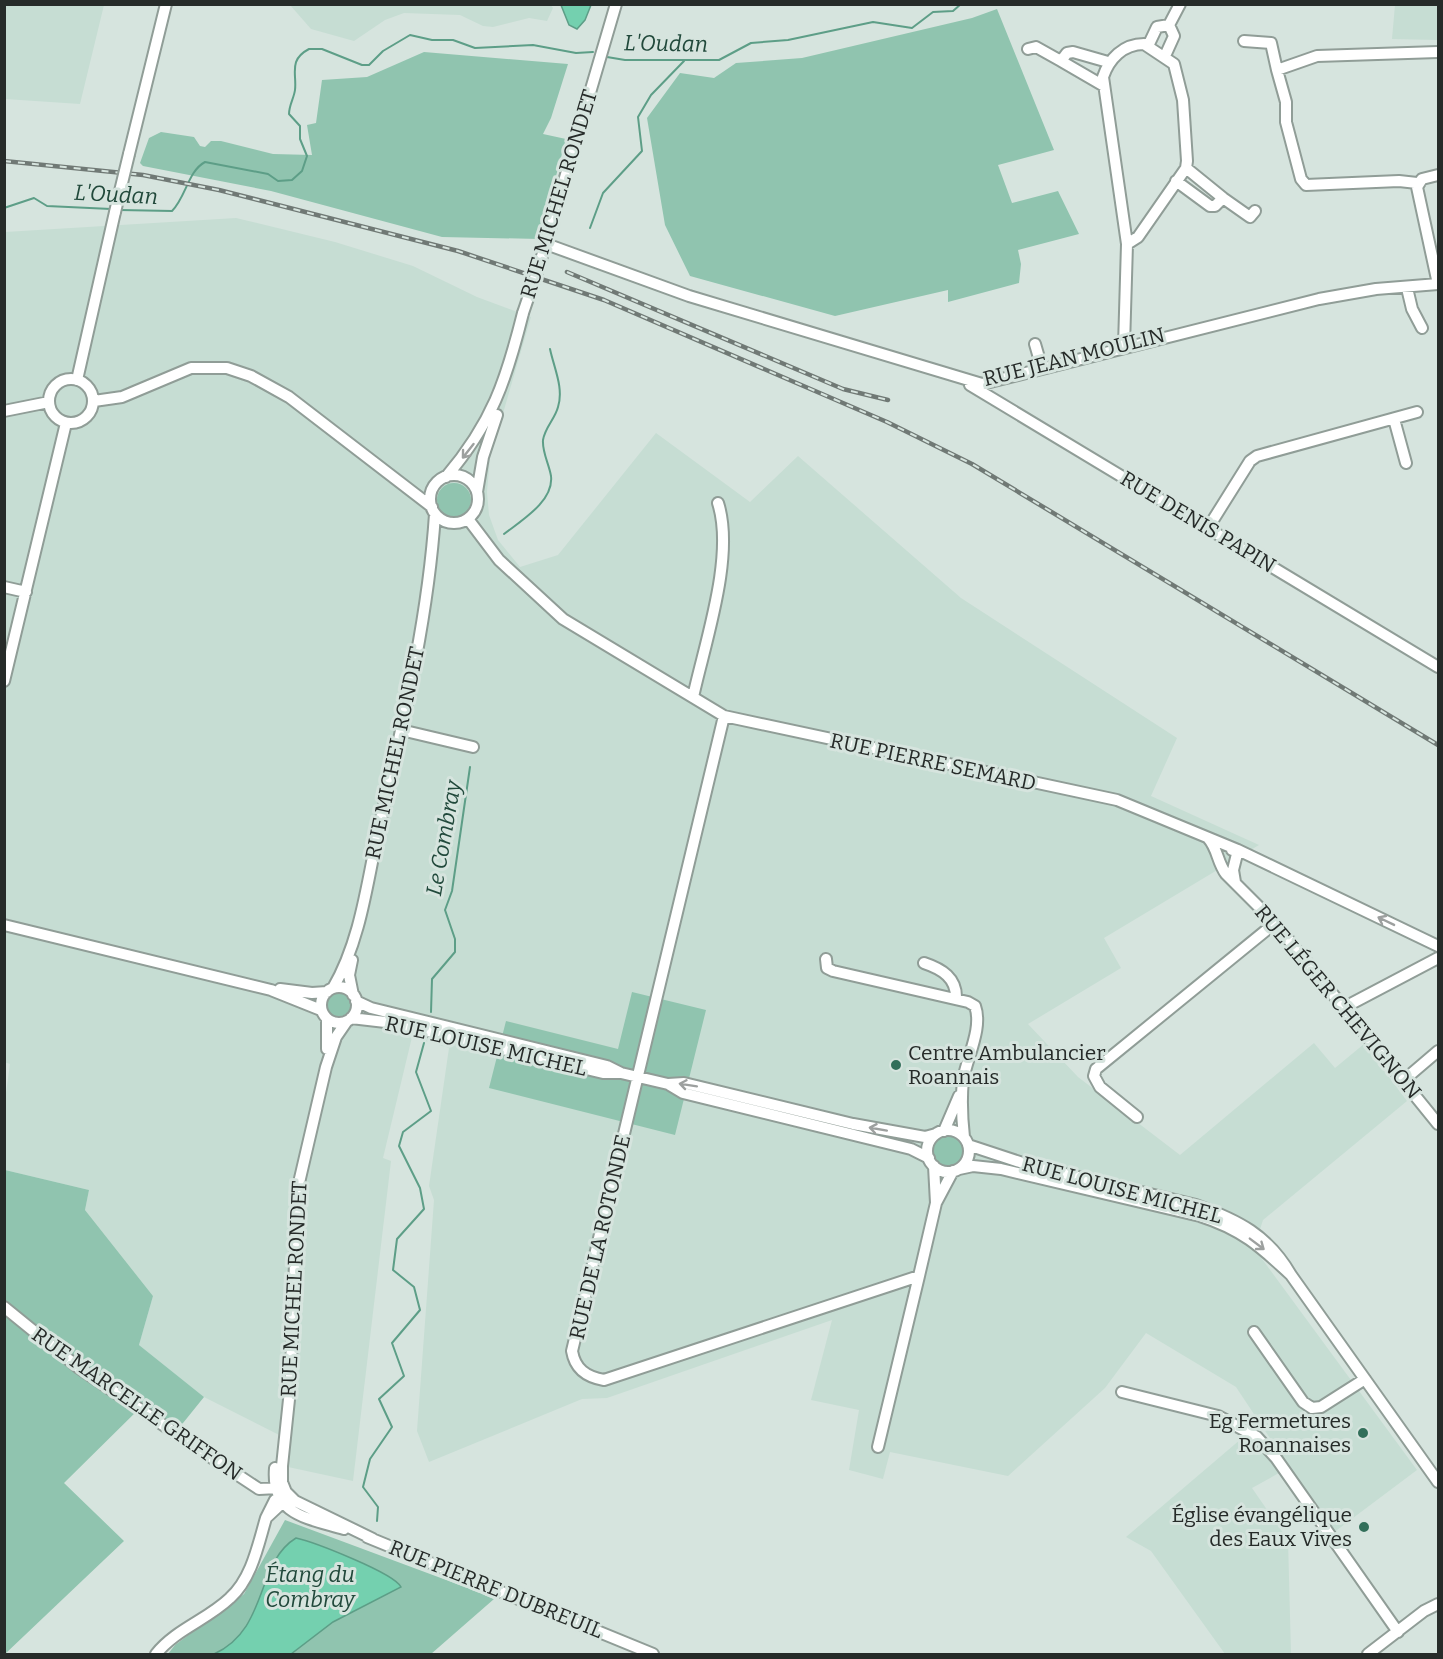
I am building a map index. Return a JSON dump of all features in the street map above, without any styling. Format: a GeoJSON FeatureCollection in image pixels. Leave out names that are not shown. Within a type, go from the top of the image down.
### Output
{"type":"FeatureCollection","features":[{"type":"Feature","properties":{"kind":"street"},"geometry":{"type":"LineString","coordinates":[[77,380],[166,4]]}},
{"type":"Feature","properties":{"kind":"street","name":"RUE MICHEL RONDET"},"geometry":{"type":"LineString","coordinates":[[477,493],[483,457],[503,384],[616,4]]}},
{"type":"Feature","properties":{"kind":"street"},"geometry":{"type":"LineString","coordinates":[[1169,25],[1180,4]]}},
{"type":"Feature","properties":{"kind":"street"},"geometry":{"type":"LineString","coordinates":[[1148,46],[1158,27],[1169,25]]}},
{"type":"Feature","properties":{"kind":"street"},"geometry":{"type":"LineString","coordinates":[[1165,56],[1174,36],[1169,25]]}},
{"type":"Feature","properties":{"kind":"street"},"geometry":{"type":"LineString","coordinates":[[1244,41],[1271,43],[1286,102],[1286,122],[1302,179],[1306,185],[1417,183],[1422,179],[1438,175]]}},
{"type":"Feature","properties":{"kind":"street"},"geometry":{"type":"LineString","coordinates":[[1124,346],[1127,244],[1103,77],[1108,62],[1115,55],[1139,44],[1148,46],[1174,64],[1183,100],[1186,168],[1138,237],[1127,244]]}},
{"type":"Feature","properties":{"kind":"street"},"geometry":{"type":"LineString","coordinates":[[1028,49],[1036,47],[1104,86]]}},
{"type":"Feature","properties":{"kind":"street"},"geometry":{"type":"LineString","coordinates":[[1061,61],[1067,53],[1073,52],[1108,62]]}},
{"type":"Feature","properties":{"kind":"street"},"geometry":{"type":"LineString","coordinates":[[1277,70],[1317,56],[1438,52]]}},
{"type":"Feature","properties":{"kind":"street"},"geometry":{"type":"LineString","coordinates":[[1186,168],[1250,217],[1255,211]]}},
{"type":"Feature","properties":{"kind":"street"},"geometry":{"type":"LineString","coordinates":[[1176,181],[1210,206],[1215,206],[1223,198]]}},
{"type":"Feature","properties":{"kind":"street"},"geometry":{"type":"LineString","coordinates":[[1417,183],[1438,284]]}},
{"type":"Feature","properties":{"kind":"street","name":"RUE JEAN MOULIN"},"geometry":{"type":"LineString","coordinates":[[546,244],[689,296],[982,384],[1124,346],[1319,299],[1376,289],[1438,284]]}},
{"type":"Feature","properties":{"kind":"street"},"geometry":{"type":"LineString","coordinates":[[1407,288],[1412,309],[1422,328]]}},
{"type":"Feature","properties":{"kind":"street"},"geometry":{"type":"LineString","coordinates":[[1035,344],[1042,368]]}},
{"type":"Feature","properties":{"kind":"street"},"geometry":{"type":"LineString","coordinates":[[94,401],[122,397],[191,368],[227,368],[251,376],[289,397],[409,489],[444,521],[456,523],[468,519],[477,506],[477,493],[474,486],[464,477],[446,477],[435,485],[409,489]]}},
{"type":"Feature","properties":{"kind":"street","name":"RUE DENIS PAPIN"},"geometry":{"type":"LineString","coordinates":[[957,377],[1438,667]]}},
{"type":"Feature","properties":{"kind":"street"},"geometry":{"type":"LineString","coordinates":[[77,380],[87,386],[94,401],[86,418],[79,423],[66,423],[56,417],[49,402],[53,389],[59,383],[77,380]]}},
{"type":"Feature","properties":{"kind":"street","name":"RUE MICHEL RONDET"},"geometry":{"type":"LineString","coordinates":[[446,477],[483,430],[503,384]]}},
{"type":"Feature","properties":{"kind":"street"},"geometry":{"type":"LineString","coordinates":[[4,411],[49,402]]}},
{"type":"Feature","properties":{"kind":"street"},"geometry":{"type":"LineString","coordinates":[[1208,528],[1250,461],[1257,456],[1418,412]]}},
{"type":"Feature","properties":{"kind":"street"},"geometry":{"type":"LineString","coordinates":[[1394,419],[1406,463]]}},
{"type":"Feature","properties":{"kind":"street"},"geometry":{"type":"LineString","coordinates":[[4,681],[66,423]]}},
{"type":"Feature","properties":{"kind":"street"},"geometry":{"type":"LineString","coordinates":[[433,511],[430,499],[435,485]]}},
{"type":"Feature","properties":{"kind":"street"},"geometry":{"type":"LineString","coordinates":[[693,697],[724,556],[724,522],[718,503]]}},
{"type":"Feature","properties":{"kind":"street","name":"RUE MICHEL RONDET"},"geometry":{"type":"LineString","coordinates":[[430,569],[433,511]]}},
{"type":"Feature","properties":{"kind":"street","name":"RUE PIERRE SEMARD"},"geometry":{"type":"LineString","coordinates":[[468,519],[499,560],[563,619],[724,716],[1117,800],[1238,850],[1438,946]]}},
{"type":"Feature","properties":{"kind":"street","name":"RUE MICHEL RONDET"},"geometry":{"type":"LineString","coordinates":[[355,998],[349,975],[355,936],[401,730],[430,569],[440,535],[456,523]]}},
{"type":"Feature","properties":{"kind":"street"},"geometry":{"type":"LineString","coordinates":[[4,587],[26,592]]}},
{"type":"Feature","properties":{"kind":"street","name":"RUE DE LA ROTONDE"},"geometry":{"type":"LineString","coordinates":[[724,716],[572,1351],[574,1362],[582,1372],[592,1378],[604,1380],[919,1276]]}},
{"type":"Feature","properties":{"kind":"street"},"geometry":{"type":"LineString","coordinates":[[401,730],[473,747]]}},
{"type":"Feature","properties":{"kind":"street","name":"RUE LÉGER CHEVIGNON"},"geometry":{"type":"LineString","coordinates":[[1208,837],[1215,846],[1220,865],[1275,922],[1438,1124]]}},
{"type":"Feature","properties":{"kind":"street"},"geometry":{"type":"LineString","coordinates":[[1219,856],[1238,850]]}},
{"type":"Feature","properties":{"kind":"street"},"geometry":{"type":"LineString","coordinates":[[1235,882],[1234,857],[1238,850]]}},
{"type":"Feature","properties":{"kind":"street"},"geometry":{"type":"LineString","coordinates":[[1137,1117],[1100,1086],[1094,1076],[1096,1069],[1275,922]]}},
{"type":"Feature","properties":{"kind":"street"},"geometry":{"type":"LineString","coordinates":[[4,925],[271,990],[312,993],[345,988],[355,998],[355,1013],[349,1020],[337,1023],[271,990]]}},
{"type":"Feature","properties":{"kind":"street","name":"RUE MICHEL RONDET"},"geometry":{"type":"LineString","coordinates":[[330,990],[343,972],[355,936]]}},
{"type":"Feature","properties":{"kind":"street"},"geometry":{"type":"LineString","coordinates":[[826,958],[827,968],[833,971],[956,999],[975,1006],[977,1013],[963,1081],[940,1132],[928,1145],[936,1203]]}},
{"type":"Feature","properties":{"kind":"street"},"geometry":{"type":"LineString","coordinates":[[1345,1007],[1438,958]]}},
{"type":"Feature","properties":{"kind":"street"},"geometry":{"type":"LineString","coordinates":[[924,963],[940,968],[953,981],[956,999]]}},
{"type":"Feature","properties":{"kind":"street"},"geometry":{"type":"LineString","coordinates":[[324,1015],[322,1000],[330,990]]}},
{"type":"Feature","properties":{"kind":"street","name":"RUE LOUISE MICHEL"},"geometry":{"type":"LineString","coordinates":[[355,998],[371,1008],[607,1066],[638,1078],[668,1084],[684,1083],[853,1124],[924,1137],[940,1132]]}},
{"type":"Feature","properties":{"kind":"street","name":"RUE MICHEL RONDET"},"geometry":{"type":"LineString","coordinates":[[324,1015],[326,1067]]}},
{"type":"Feature","properties":{"kind":"street","name":"RUE MICHEL RONDET"},"geometry":{"type":"LineString","coordinates":[[280,1492],[282,1442],[290,1390],[298,1186],[326,1067],[336,1036],[349,1020]]}},
{"type":"Feature","properties":{"kind":"street","name":"RUE LOUISE MICHEL"},"geometry":{"type":"LineString","coordinates":[[349,1020],[394,1023],[603,1073],[621,1073]]}},
{"type":"Feature","properties":{"kind":"street"},"geometry":{"type":"LineString","coordinates":[[1404,1080],[1438,1051]]}},
{"type":"Feature","properties":{"kind":"street"},"geometry":{"type":"LineString","coordinates":[[878,1447],[936,1203],[956,1170],[968,1158],[963,1081]]}},
{"type":"Feature","properties":{"kind":"street","name":"RUE LOUISE MICHEL"},"geometry":{"type":"LineString","coordinates":[[668,1084],[682,1093],[911,1149],[931,1162]]}},
{"type":"Feature","properties":{"kind":"street"},"geometry":{"type":"LineString","coordinates":[[940,1132],[955,1131],[966,1141]]}},
{"type":"Feature","properties":{"kind":"street","name":"RUE LOUISE MICHEL"},"geometry":{"type":"LineString","coordinates":[[966,1141],[1032,1166],[1196,1205],[1220,1214],[1264,1240],[1279,1254],[1291,1275],[1438,1482]]}},
{"type":"Feature","properties":{"kind":"street"},"geometry":{"type":"LineString","coordinates":[[931,1162],[946,1172],[956,1170]]}},
{"type":"Feature","properties":{"kind":"street","name":"RUE LOUISE MICHEL"},"geometry":{"type":"LineString","coordinates":[[956,1170],[973,1166],[1001,1169],[1209,1218],[1259,1244],[1291,1275]]}},
{"type":"Feature","properties":{"kind":"street","name":"RUE MARCELLE GRIFFON"},"geometry":{"type":"LineString","coordinates":[[4,1307],[79,1368],[206,1454],[259,1489],[280,1492]]}},
{"type":"Feature","properties":{"kind":"street"},"geometry":{"type":"LineString","coordinates":[[1254,1332],[1303,1402],[1312,1408],[1321,1407],[1365,1379]]}},
{"type":"Feature","properties":{"kind":"street"},"geometry":{"type":"LineString","coordinates":[[1122,1392],[1218,1416],[1257,1437],[1276,1458],[1398,1632]]}},
{"type":"Feature","properties":{"kind":"street"},"geometry":{"type":"LineString","coordinates":[[156,1654],[184,1629],[231,1598],[241,1586],[250,1569],[266,1518],[280,1492]]}},
{"type":"Feature","properties":{"kind":"street","name":"RUE PIERRE DUBREUIL"},"geometry":{"type":"LineString","coordinates":[[280,1492],[373,1539]]}},
{"type":"Feature","properties":{"kind":"street","name":"RUE PIERRE DUBREUIL"},"geometry":{"type":"LineString","coordinates":[[280,1492],[294,1512],[373,1539],[653,1654]]}},
{"type":"Feature","properties":{"kind":"street"},"geometry":{"type":"LineString","coordinates":[[1368,1654],[1424,1611],[1438,1608]]}},
{"type":"Feature","properties":{"kind":"shaded area"},"geometry":{"type":"Polygon","coordinates":[[[550,4],[553,8],[547,21],[529,18],[493,27],[483,26],[460,15],[404,13],[385,20],[354,41],[311,29],[290,5],[550,4]]]}},
{"type":"Feature","properties":{"kind":"shaded area"},"geometry":{"type":"Polygon","coordinates":[[[4,5],[104,5],[80,104],[5,99],[4,5]]]}},
{"type":"Feature","properties":{"kind":"shaded area"},"geometry":{"type":"Polygon","coordinates":[[[1395,5],[1438,5],[1438,40],[1392,39],[1395,5]]]}},
{"type":"Feature","properties":{"kind":"shaded area"},"geometry":{"type":"Polygon","coordinates":[[[997,9],[1054,150],[998,165],[1012,203],[1058,191],[1079,234],[1018,250],[1021,264],[1019,283],[948,302],[948,290],[835,316],[690,276],[665,225],[647,118],[680,73],[714,78],[736,63],[802,58],[972,18],[997,9]]]}},
{"type":"Feature","properties":{"kind":"shaded area"},"geometry":{"type":"Polygon","coordinates":[[[424,52],[568,64],[551,118],[543,134],[566,139],[539,239],[442,237],[271,191],[143,166],[140,163],[149,138],[161,132],[194,137],[200,146],[205,147],[211,141],[221,141],[273,154],[312,155],[307,125],[316,123],[322,80],[367,77],[424,52]]]}},
{"type":"Feature","properties":{"kind":"shaded area"},"geometry":{"type":"Polygon","coordinates":[[[236,218],[335,242],[413,266],[477,297],[531,317],[490,458],[487,492],[489,515],[498,540],[520,567],[558,555],[656,433],[750,502],[798,456],[961,598],[1177,738],[1151,796],[1259,845],[1104,938],[1121,968],[1028,1024],[1078,1077],[1180,1155],[1314,1043],[1335,1068],[1364,1044],[1407,1101],[1263,1220],[1254,1248],[1417,1470],[1333,1533],[1236,1387],[1146,1333],[1105,1388],[1008,1476],[890,1452],[883,1479],[849,1470],[859,1410],[811,1400],[832,1320],[607,1398],[582,1399],[429,1462],[417,1431],[434,1200],[429,1186],[449,1048],[412,1037],[383,1158],[391,1161],[353,1481],[288,1467],[291,1441],[204,1397],[139,1345],[153,1296],[85,1210],[89,1190],[5,1170],[5,1100],[10,1064],[4,1062],[5,232],[236,218]]]}},
{"type":"Feature","properties":{"kind":"shaded area"},"geometry":{"type":"Polygon","coordinates":[[[454,483],[466,488],[471,500],[466,512],[454,517],[442,512],[437,500],[442,488],[454,483]]]}},
{"type":"Feature","properties":{"kind":"shaded area"},"geometry":{"type":"Polygon","coordinates":[[[632,992],[706,1010],[675,1135],[489,1088],[506,1021],[618,1049],[632,992]]]}},
{"type":"Feature","properties":{"kind":"shaded area"},"geometry":{"type":"Polygon","coordinates":[[[338,993],[347,997],[351,1006],[347,1015],[338,1019],[329,1015],[325,1006],[329,997],[338,993]]]}},
{"type":"Feature","properties":{"kind":"shaded area"},"geometry":{"type":"Polygon","coordinates":[[[948,1136],[954,1137],[962,1145],[962,1157],[954,1165],[948,1166],[942,1165],[934,1157],[933,1151],[934,1145],[942,1137],[948,1136]]]}},
{"type":"Feature","properties":{"kind":"shaded area"},"geometry":{"type":"Polygon","coordinates":[[[5,1170],[89,1190],[85,1210],[153,1296],[139,1345],[204,1397],[179,1428],[143,1405],[64,1483],[124,1541],[5,1654],[5,1170]]]}},
{"type":"Feature","properties":{"kind":"shaded area"},"geometry":{"type":"Polygon","coordinates":[[[1241,1439],[1264,1453],[1279,1473],[1252,1488],[1288,1540],[1291,1654],[1225,1654],[1151,1551],[1126,1537],[1241,1439]]]}},
{"type":"Feature","properties":{"kind":"shaded area"},"geometry":{"type":"Polygon","coordinates":[[[285,1520],[494,1599],[431,1654],[168,1654],[175,1645],[244,1594],[285,1520]]]}},
{"type":"Feature","properties":{"kind":"water"},"geometry":{"type":"Polygon","coordinates":[[[561,4],[591,5],[585,20],[577,29],[569,25],[561,4]]]}},
{"type":"Feature","properties":{"kind":"water","name":"Étang du Combray"},"geometry":{"type":"Polygon","coordinates":[[[296,1538],[369,1566],[401,1587],[333,1622],[291,1654],[214,1654],[232,1643],[244,1629],[274,1563],[283,1549],[296,1538]]]}},
{"type":"Feature","properties":{"kind":"waterway","name":"L'Oudan"},"geometry":{"type":"LineString","coordinates":[[607,57],[625,60],[719,60],[751,43],[788,40],[873,22],[912,28],[933,12],[953,11],[961,4]]}},
{"type":"Feature","properties":{"kind":"waterway","name":"L'Oudan"},"geometry":{"type":"LineString","coordinates":[[120,210],[172,211],[181,199],[195,171],[205,162],[268,174],[278,181],[292,180],[302,171],[307,156],[300,139],[300,126],[289,114],[295,90],[296,63],[302,53],[309,49],[322,49],[362,65],[369,65],[383,51],[410,35],[432,40],[453,40],[475,48],[533,45],[576,53],[593,52]]}},
{"type":"Feature","properties":{"kind":"waterway","name":"Le Combray"},"geometry":{"type":"LineString","coordinates":[[590,228],[603,193],[642,151],[638,117],[651,95],[684,61]]}},
{"type":"Feature","properties":{"kind":"waterway","name":"L'Oudan"},"geometry":{"type":"LineString","coordinates":[[4,208],[34,198],[47,206],[111,209]]}},
{"type":"Feature","properties":{"kind":"waterway","name":"Le Combray"},"geometry":{"type":"LineString","coordinates":[[504,534],[542,502],[551,485],[543,440],[557,411],[560,393],[550,349]]}},
{"type":"Feature","properties":{"kind":"waterway","name":"Le Combray"},"geometry":{"type":"LineString","coordinates":[[431,1012],[432,979],[455,952],[455,939],[445,910],[452,891],[470,767]]}},
{"type":"Feature","properties":{"kind":"waterway","name":"Le Combray"},"geometry":{"type":"LineString","coordinates":[[377,1521],[378,1507],[363,1487],[370,1459],[392,1427],[379,1399],[404,1376],[392,1343],[420,1310],[414,1287],[393,1270],[397,1239],[424,1209],[420,1188],[399,1146],[403,1132],[431,1111],[416,1072],[424,1043]]}},
{"type":"Feature","properties":{"kind":"railway"},"geometry":{"type":"LineString","coordinates":[[4,161],[143,175],[219,190],[458,251],[604,300],[887,422],[972,464],[1438,745]]}},
{"type":"Feature","properties":{"kind":"railway"},"geometry":{"type":"LineString","coordinates":[[567,272],[843,389],[888,400]]}},
{"type":"Feature","properties":{"kind":"place","name":"Centre Ambulancier Roannais"},"geometry":{"type":"Point","coordinates":[896,1065]}},
{"type":"Feature","properties":{"kind":"place","name":"Eg Fermetures Roannaises"},"geometry":{"type":"Point","coordinates":[1363,1433]}},
{"type":"Feature","properties":{"kind":"place","name":"Église évangélique des Eaux Vives"},"geometry":{"type":"Point","coordinates":[1364,1527]}}]}
